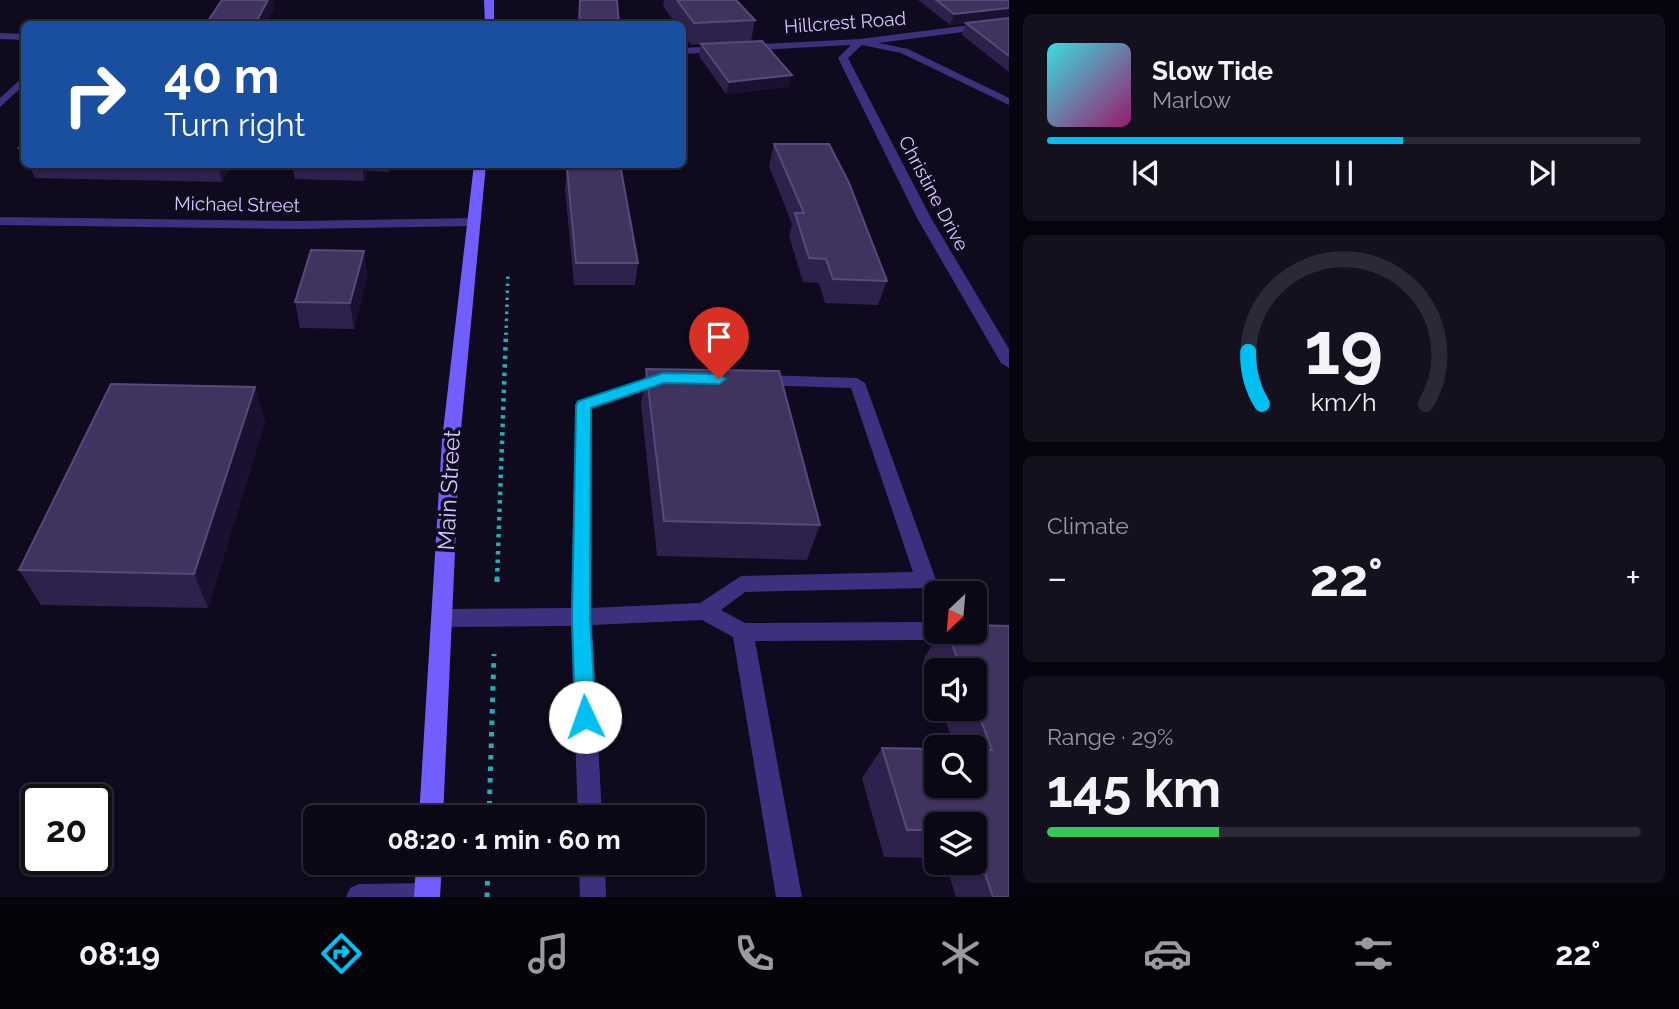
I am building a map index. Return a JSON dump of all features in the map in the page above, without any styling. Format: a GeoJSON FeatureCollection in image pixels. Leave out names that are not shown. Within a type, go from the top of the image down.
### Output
{"type":"FeatureCollection","features":[{"type":"Feature","properties":{"kind":"main road"},"geometry":{"type":"LineString","coordinates":[[489,0],[490,21]]}},
{"type":"Feature","properties":{"kind":"main road","name":"Main Street"},"geometry":{"type":"LineString","coordinates":[[432,805],[451,440],[480,168]]}},
{"type":"Feature","properties":{"kind":"main road"},"geometry":{"type":"LineString","coordinates":[[427,896],[428,875]]}},
{"type":"Feature","properties":{"kind":"street","name":"Hillcrest Road"},"geometry":{"type":"LineString","coordinates":[[686,51],[860,42],[1009,23]]}},
{"type":"Feature","properties":{"kind":"street"},"geometry":{"type":"LineString","coordinates":[[0,36],[21,37]]}},
{"type":"Feature","properties":{"kind":"street"},"geometry":{"type":"LineString","coordinates":[[860,42],[904,51],[1009,102]]}},
{"type":"Feature","properties":{"kind":"street","name":"Christine Drive"},"geometry":{"type":"LineString","coordinates":[[860,42],[843,58],[925,218],[1009,363]]}},
{"type":"Feature","properties":{"kind":"street"},"geometry":{"type":"LineString","coordinates":[[0,104],[21,82]]}},
{"type":"Feature","properties":{"kind":"street","name":"Michael Street"},"geometry":{"type":"LineString","coordinates":[[0,221],[299,225],[474,222]]}},
{"type":"Feature","properties":{"kind":"street"},"geometry":{"type":"LineString","coordinates":[[589,805],[581,617],[584,405],[663,378],[677,378]]}},
{"type":"Feature","properties":{"kind":"street"},"geometry":{"type":"LineString","coordinates":[[704,611],[741,584],[926,580],[857,383],[746,380]]}},
{"type":"Feature","properties":{"kind":"street"},"geometry":{"type":"LineString","coordinates":[[442,618],[581,617],[704,611],[743,632],[922,631],[1009,636]]}},
{"type":"Feature","properties":{"kind":"street"},"geometry":{"type":"LineString","coordinates":[[743,632],[789,897]]}},
{"type":"Feature","properties":{"kind":"street"},"geometry":{"type":"LineString","coordinates":[[592,875],[593,897]]}},
{"type":"Feature","properties":{"kind":"street"},"geometry":{"type":"LineString","coordinates":[[359,897],[427,896]]}},
{"type":"Feature","properties":{"kind":"path"},"geometry":{"type":"LineString","coordinates":[[489,805],[508,271]]}},
{"type":"Feature","properties":{"kind":"path"},"geometry":{"type":"LineString","coordinates":[[487,897],[488,875]]}},
{"type":"Feature","properties":{"kind":"building"},"geometry":{"type":"Polygon","coordinates":[[[222,0],[268,0],[257,21],[208,21],[222,0]]]}},
{"type":"Feature","properties":{"kind":"building"},"geometry":{"type":"Polygon","coordinates":[[[580,0],[617,0],[619,21],[579,21],[580,0]]]}},
{"type":"Feature","properties":{"kind":"building"},"geometry":{"type":"Polygon","coordinates":[[[677,0],[736,0],[755,20],[694,23],[677,0]]]}},
{"type":"Feature","properties":{"kind":"building"},"geometry":{"type":"Polygon","coordinates":[[[936,0],[1009,0],[1009,8],[954,14],[936,0]]]}},
{"type":"Feature","properties":{"kind":"building"},"geometry":{"type":"Polygon","coordinates":[[[1009,18],[1009,56],[966,23],[1009,18]]]}},
{"type":"Feature","properties":{"kind":"building"},"geometry":{"type":"Polygon","coordinates":[[[762,41],[792,75],[729,82],[701,44],[762,41]]]}},
{"type":"Feature","properties":{"kind":"building"},"geometry":{"type":"Polygon","coordinates":[[[774,144],[829,144],[849,183],[887,281],[833,279],[826,259],[809,258],[795,213],[804,213],[774,144]]]}},
{"type":"Feature","properties":{"kind":"building"},"geometry":{"type":"Polygon","coordinates":[[[567,168],[621,168],[638,263],[576,263],[567,168]]]}},
{"type":"Feature","properties":{"kind":"building"},"geometry":{"type":"Polygon","coordinates":[[[311,250],[364,251],[350,303],[295,302],[311,250]]]}},
{"type":"Feature","properties":{"kind":"building"},"geometry":{"type":"Polygon","coordinates":[[[646,369],[779,371],[820,525],[664,521],[646,369]]]}},
{"type":"Feature","properties":{"kind":"building"},"geometry":{"type":"Polygon","coordinates":[[[111,384],[255,387],[194,574],[19,570],[111,384]]]}},
{"type":"Feature","properties":{"kind":"building"},"geometry":{"type":"Polygon","coordinates":[[[987,625],[1009,626],[1009,897],[993,897],[986,875],[987,812],[924,812],[924,830],[907,830],[882,748],[924,749],[924,798],[987,798],[987,750],[992,750],[981,721],[987,721],[987,658],[957,658],[952,644],[987,644],[987,625]]]}},
{"type":"Feature","properties":{"kind":"route"},"geometry":{"type":"LineString","coordinates":[[585,717],[581,617],[584,405],[663,378],[719,379]]}}]}
